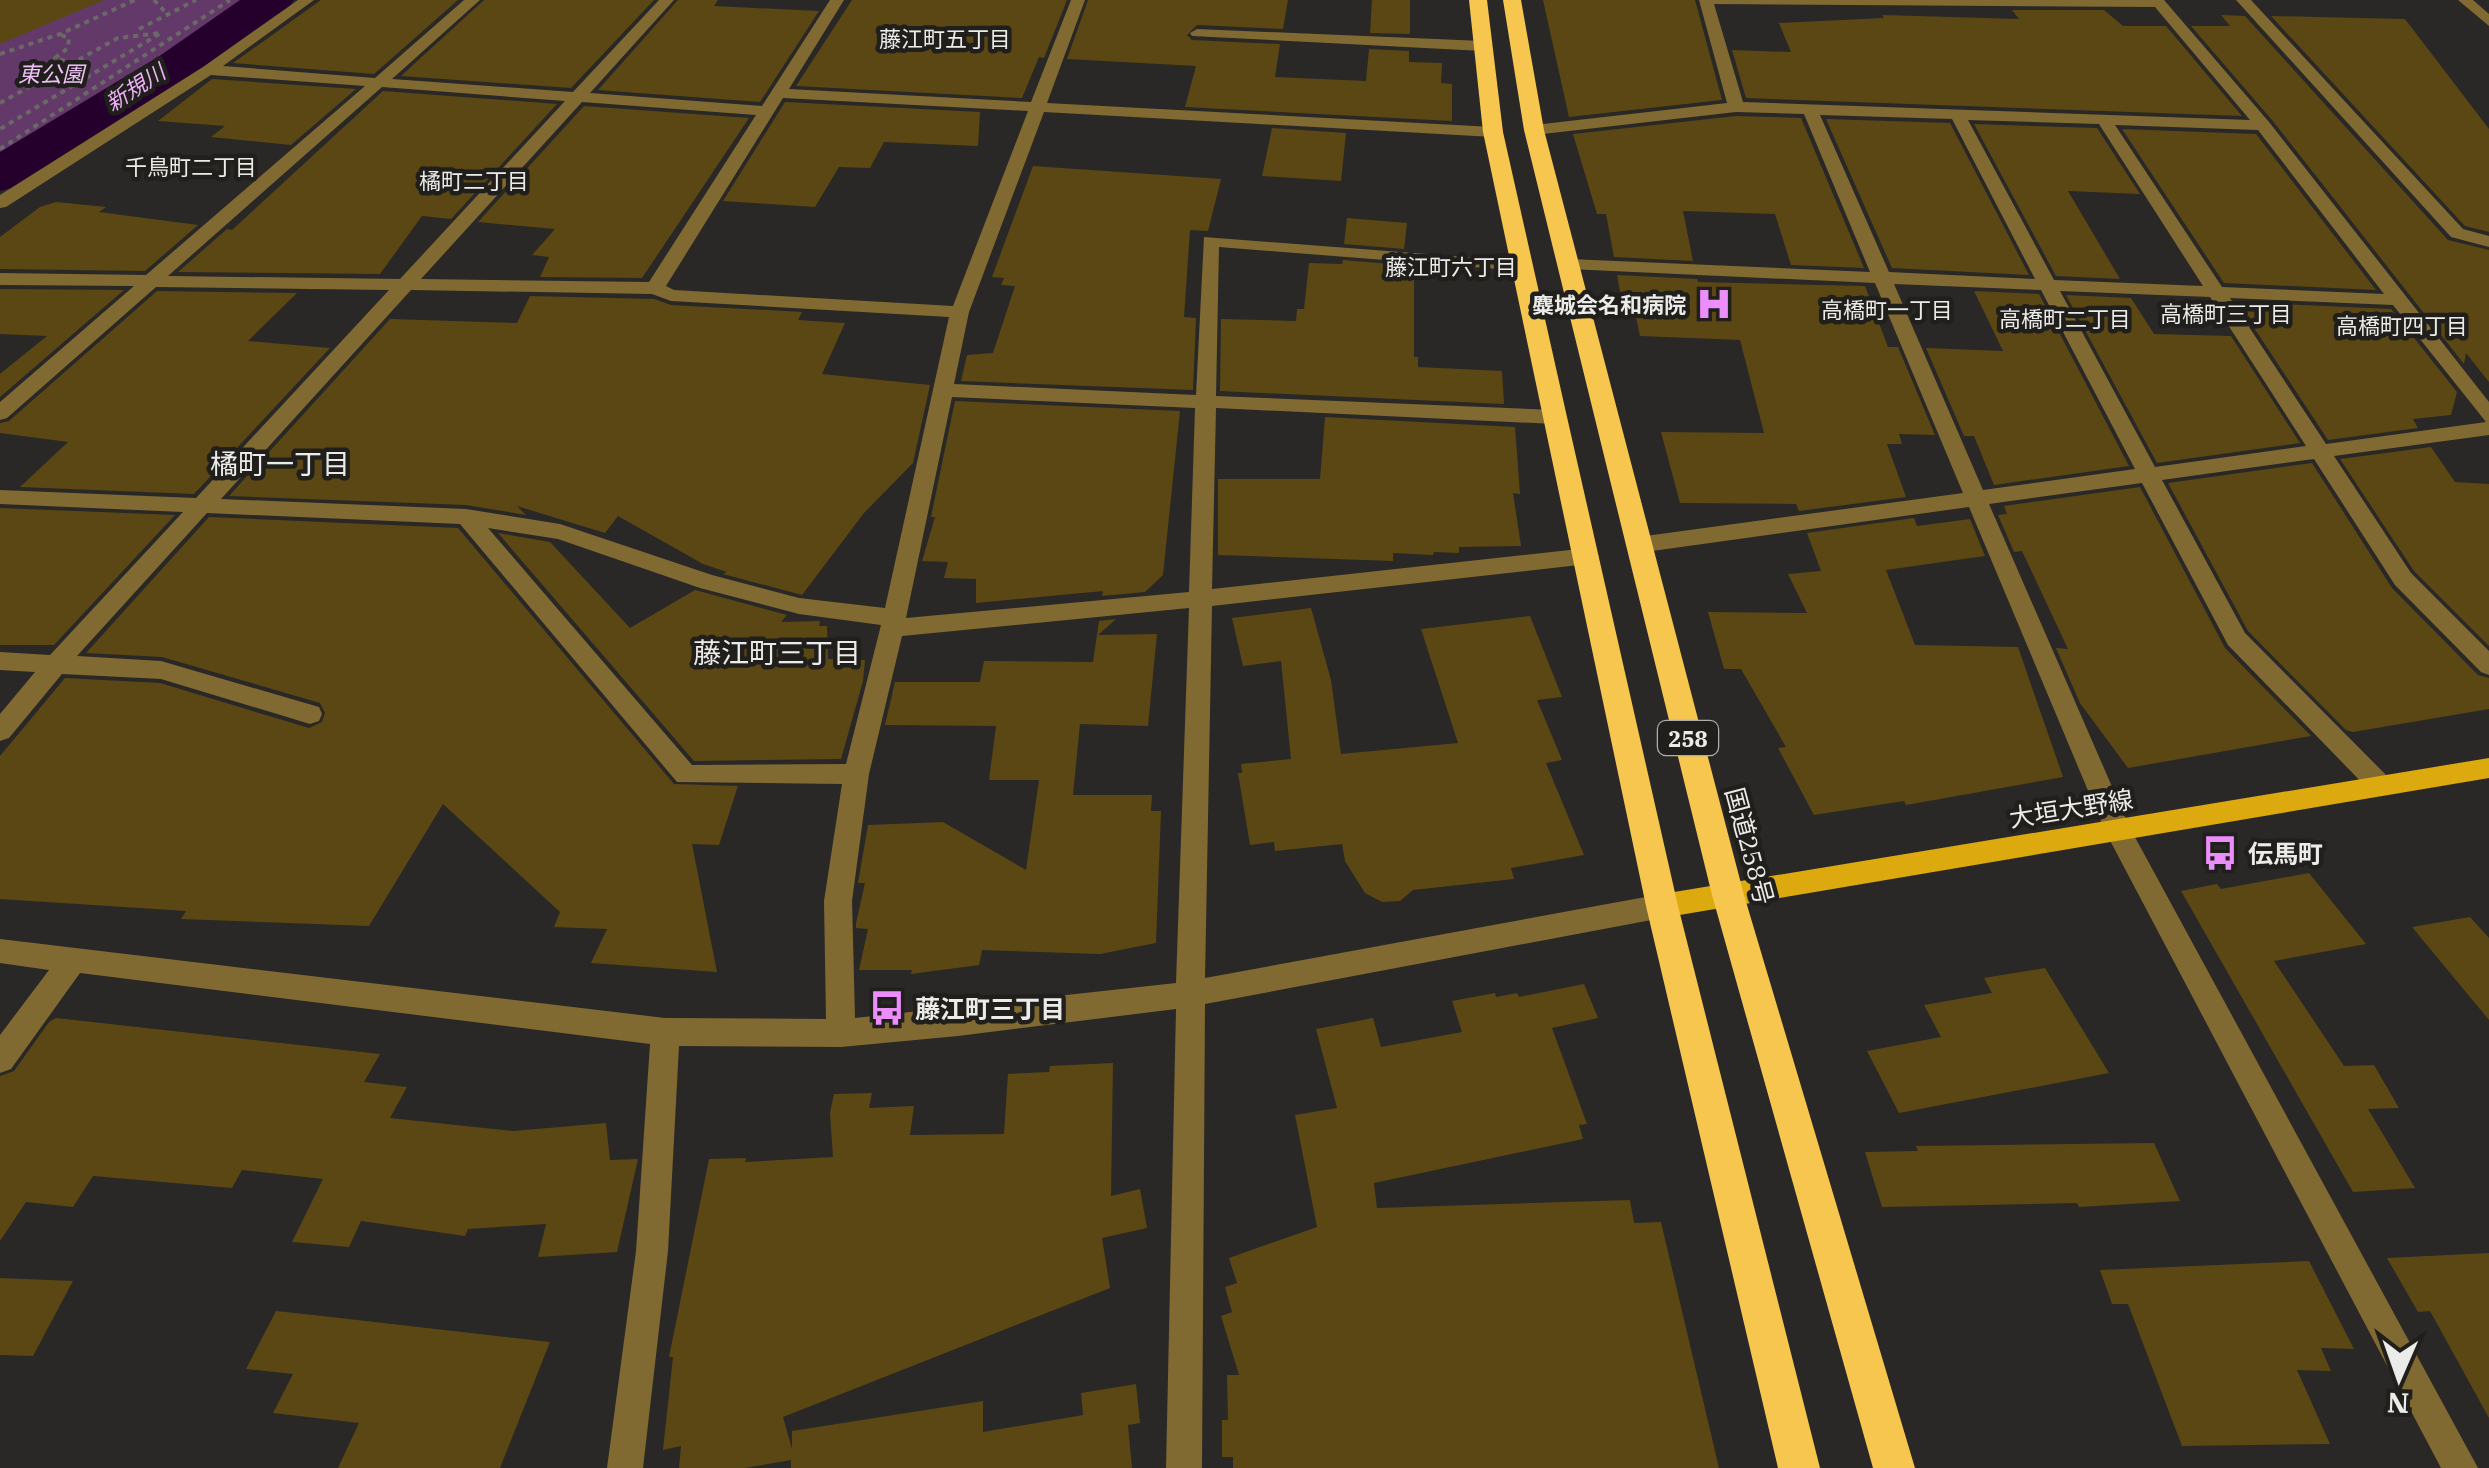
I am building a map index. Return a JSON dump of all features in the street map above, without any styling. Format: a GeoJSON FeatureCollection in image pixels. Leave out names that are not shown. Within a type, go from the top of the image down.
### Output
{"type":"FeatureCollection","features":[{"type":"Feature","properties":{"kind":"highway","name":"258"},"geometry":{"type":"LineString","coordinates":[[1478,0],[1493,132],[1662,906],[1799,1468]]}},
{"type":"Feature","properties":{"kind":"highway","name":"国道258号"},"geometry":{"type":"LineString","coordinates":[[1512,0],[1534,130],[1728,895],[1894,1468]]}},
{"type":"Feature","properties":{"kind":"main road","name":"大垣大野線"},"geometry":{"type":"LineString","coordinates":[[1662,906],[2489,768]]}},
{"type":"Feature","properties":{"kind":"street"},"geometry":{"type":"LineString","coordinates":[[0,202],[208,70],[306,0]]}},
{"type":"Feature","properties":{"kind":"street"},"geometry":{"type":"LineString","coordinates":[[0,414],[473,0]]}},
{"type":"Feature","properties":{"kind":"street"},"geometry":{"type":"LineString","coordinates":[[0,731],[56,664],[667,0]]}},
{"type":"Feature","properties":{"kind":"street"},"geometry":{"type":"LineString","coordinates":[[655,288],[837,0]]}},
{"type":"Feature","properties":{"kind":"street"},"geometry":{"type":"LineString","coordinates":[[840,1032],[838,900],[856,774],[960,312],[1078,0]]}},
{"type":"Feature","properties":{"kind":"street"},"geometry":{"type":"LineString","coordinates":[[1736,108],[1706,0],[2157,1],[2264,125],[2489,416]]}},
{"type":"Feature","properties":{"kind":"street"},"geometry":{"type":"LineString","coordinates":[[2242,0],[2457,233],[2489,242]]}},
{"type":"Feature","properties":{"kind":"street"},"geometry":{"type":"LineString","coordinates":[[2465,0],[2489,22]]}},
{"type":"Feature","properties":{"kind":"street"},"geometry":{"type":"LineString","coordinates":[[1197,33],[1483,46]]}},
{"type":"Feature","properties":{"kind":"street"},"geometry":{"type":"LineString","coordinates":[[208,70],[766,112]]}},
{"type":"Feature","properties":{"kind":"street"},"geometry":{"type":"LineString","coordinates":[[778,93],[1493,132]]}},
{"type":"Feature","properties":{"kind":"street"},"geometry":{"type":"LineString","coordinates":[[1534,130],[1736,108],[2264,125]]}},
{"type":"Feature","properties":{"kind":"street"},"geometry":{"type":"LineString","coordinates":[[1810,109],[2118,831],[2460,1468]]}},
{"type":"Feature","properties":{"kind":"street"},"geometry":{"type":"LineString","coordinates":[[1957,114],[2236,640],[2382,786]]}},
{"type":"Feature","properties":{"kind":"street"},"geometry":{"type":"LineString","coordinates":[[2104,120],[2402,579],[2489,666]]}},
{"type":"Feature","properties":{"kind":"street"},"geometry":{"type":"LineString","coordinates":[[1184,1468],[1190,994],[1210,241],[1524,266]]}},
{"type":"Feature","properties":{"kind":"street"},"geometry":{"type":"LineString","coordinates":[[1570,264],[2398,300]]}},
{"type":"Feature","properties":{"kind":"street"},"geometry":{"type":"LineString","coordinates":[[0,278],[655,288],[671,295],[960,312]]}},
{"type":"Feature","properties":{"kind":"street"},"geometry":{"type":"LineString","coordinates":[[944,390],[1555,416]]}},
{"type":"Feature","properties":{"kind":"street"},"geometry":{"type":"LineString","coordinates":[[1638,545],[2489,428]]}},
{"type":"Feature","properties":{"kind":"street"},"geometry":{"type":"LineString","coordinates":[[0,497],[466,518],[560,532],[708,582],[799,606],[893,623],[1199,599],[1588,556]]}},
{"type":"Feature","properties":{"kind":"street"},"geometry":{"type":"LineString","coordinates":[[466,518],[686,775],[856,774]]}},
{"type":"Feature","properties":{"kind":"street"},"geometry":{"type":"LineString","coordinates":[[0,662],[161,670],[310,714]]}},
{"type":"Feature","properties":{"kind":"street"},"geometry":{"type":"LineString","coordinates":[[0,951],[664,1032],[840,1032],[958,1024],[1190,994],[1662,906]]}},
{"type":"Feature","properties":{"kind":"street"},"geometry":{"type":"LineString","coordinates":[[0,1059],[72,961]]}},
{"type":"Feature","properties":{"kind":"street"},"geometry":{"type":"LineString","coordinates":[[625,1468],[638,1390],[654,1227],[664,1032]]}},
{"type":"Feature","properties":{"kind":"path"},"geometry":{"type":"LineString","coordinates":[[0,54],[60,34],[135,0]]}},
{"type":"Feature","properties":{"kind":"path"},"geometry":{"type":"LineString","coordinates":[[154,0],[169,16]]}},
{"type":"Feature","properties":{"kind":"path"},"geometry":{"type":"LineString","coordinates":[[0,103],[44,85],[118,37],[196,0]]}},
{"type":"Feature","properties":{"kind":"path"},"geometry":{"type":"LineString","coordinates":[[0,148],[230,0]]}},
{"type":"Feature","properties":{"kind":"path"},"geometry":{"type":"LineString","coordinates":[[0,130],[161,33],[145,31],[118,37]]}},
{"type":"Feature","properties":{"kind":"path"},"geometry":{"type":"LineString","coordinates":[[60,34],[69,38],[68,48],[55,58],[74,63]]}},
{"type":"Feature","properties":{"kind":"green space","name":"東公園"},"geometry":{"type":"Polygon","coordinates":[[[0,0],[251,0],[18,153],[0,153],[0,0]]]}},
{"type":"Feature","properties":{"kind":"building"},"geometry":{"type":"Polygon","coordinates":[[[0,0],[104,0],[0,44],[0,0]]]}},
{"type":"Feature","properties":{"kind":"building"},"geometry":{"type":"Polygon","coordinates":[[[321,0],[458,0],[374,74],[233,63],[321,0]]]}},
{"type":"Feature","properties":{"kind":"building"},"geometry":{"type":"Polygon","coordinates":[[[484,0],[654,0],[571,88],[401,76],[484,0]]]}},
{"type":"Feature","properties":{"kind":"building"},"geometry":{"type":"Polygon","coordinates":[[[678,0],[718,0],[714,6],[819,11],[760,102],[598,90],[678,0]]]}},
{"type":"Feature","properties":{"kind":"building"},"geometry":{"type":"Polygon","coordinates":[[[852,0],[1067,0],[1044,58],[1039,57],[1022,98],[796,86],[852,0]]]}},
{"type":"Feature","properties":{"kind":"building"},"geometry":{"type":"Polygon","coordinates":[[[1088,0],[1288,0],[1283,29],[1197,25],[1187,35],[1192,40],[1280,44],[1275,77],[1366,81],[1369,49],[1409,51],[1409,62],[1442,63],[1441,83],[1452,84],[1452,121],[1185,107],[1196,66],[1067,59],[1088,0]]]}},
{"type":"Feature","properties":{"kind":"building"},"geometry":{"type":"Polygon","coordinates":[[[1372,0],[1410,0],[1410,34],[1370,33],[1372,0]]]}},
{"type":"Feature","properties":{"kind":"building"},"geometry":{"type":"Polygon","coordinates":[[[1543,0],[1695,0],[1722,100],[1569,117],[1543,0]]]}},
{"type":"Feature","properties":{"kind":"building"},"geometry":{"type":"Polygon","coordinates":[[[2012,10],[2104,10],[2123,26],[2166,26],[2242,116],[1746,98],[1732,50],[1791,52],[1779,23],[1884,18],[1882,15],[2019,19],[2012,10]]]}},
{"type":"Feature","properties":{"kind":"building"},"geometry":{"type":"Polygon","coordinates":[[[2221,15],[2245,16],[2448,240],[2489,250],[2489,382],[2466,353],[2464,364],[2272,120],[2191,26],[2230,26],[2221,15]]]}},
{"type":"Feature","properties":{"kind":"building"},"geometry":{"type":"Polygon","coordinates":[[[2271,16],[2405,19],[2489,129],[2489,232],[2465,226],[2271,16]]]}},
{"type":"Feature","properties":{"kind":"building"},"geometry":{"type":"Polygon","coordinates":[[[212,79],[356,89],[291,145],[211,137],[225,126],[158,121],[212,79]]]}},
{"type":"Feature","properties":{"kind":"building"},"geometry":{"type":"Polygon","coordinates":[[[383,91],[557,104],[451,219],[422,216],[380,274],[178,272],[227,229],[232,230],[383,91]]]}},
{"type":"Feature","properties":{"kind":"building"},"geometry":{"type":"Polygon","coordinates":[[[785,102],[980,112],[978,146],[884,142],[870,168],[839,167],[815,207],[723,201],[785,102]]]}},
{"type":"Feature","properties":{"kind":"building"},"geometry":{"type":"Polygon","coordinates":[[[584,106],[749,118],[642,278],[540,277],[549,257],[532,255],[555,229],[478,222],[584,106]]]}},
{"type":"Feature","properties":{"kind":"building"},"geometry":{"type":"Polygon","coordinates":[[[1736,116],[1801,118],[1864,268],[1791,265],[1775,214],[1683,211],[1693,261],[1614,257],[1606,214],[1597,214],[1573,134],[1736,116]]]}},
{"type":"Feature","properties":{"kind":"building"},"geometry":{"type":"Polygon","coordinates":[[[1826,119],[1950,123],[2029,275],[1892,268],[1826,119]]]}},
{"type":"Feature","properties":{"kind":"building"},"geometry":{"type":"Polygon","coordinates":[[[1974,124],[2097,128],[2140,194],[2068,191],[2120,279],[2056,276],[1974,124]]]}},
{"type":"Feature","properties":{"kind":"building"},"geometry":{"type":"Polygon","coordinates":[[[1272,128],[1346,133],[1341,181],[1262,176],[1272,128]]]}},
{"type":"Feature","properties":{"kind":"building"},"geometry":{"type":"Polygon","coordinates":[[[2122,129],[2256,134],[2376,290],[2224,283],[2122,129]]]}},
{"type":"Feature","properties":{"kind":"building"},"geometry":{"type":"Polygon","coordinates":[[[1033,166],[1221,179],[1208,231],[1190,230],[1184,317],[1196,318],[1193,390],[961,381],[967,355],[993,353],[1015,286],[1001,285],[1004,278],[992,277],[1033,166]]]}},
{"type":"Feature","properties":{"kind":"building"},"geometry":{"type":"Polygon","coordinates":[[[56,202],[106,207],[99,212],[198,225],[145,271],[0,269],[0,237],[40,207],[56,202]]]}},
{"type":"Feature","properties":{"kind":"building"},"geometry":{"type":"Polygon","coordinates":[[[1347,218],[1407,223],[1404,249],[1344,244],[1347,218]]]}},
{"type":"Feature","properties":{"kind":"building"},"geometry":{"type":"Polygon","coordinates":[[[1343,260],[1402,265],[1401,273],[1414,274],[1414,357],[1418,357],[1418,367],[1502,371],[1504,404],[1220,391],[1221,319],[1296,321],[1297,309],[1304,309],[1309,263],[1342,264],[1343,260]]]}},
{"type":"Feature","properties":{"kind":"building"},"geometry":{"type":"Polygon","coordinates":[[[1617,275],[1698,282],[1865,286],[1888,347],[1898,347],[1935,435],[1899,434],[1902,444],[1887,444],[1906,497],[1799,511],[1796,504],[1680,503],[1661,432],[1764,433],[1740,340],[1640,336],[1633,303],[1622,303],[1617,275]]]}},
{"type":"Feature","properties":{"kind":"building"},"geometry":{"type":"Polygon","coordinates":[[[0,289],[124,290],[0,397],[0,374],[47,336],[0,334],[0,289]]]}},
{"type":"Feature","properties":{"kind":"building"},"geometry":{"type":"Polygon","coordinates":[[[157,291],[297,293],[248,341],[330,348],[194,494],[20,487],[68,442],[0,433],[0,423],[9,421],[157,291]]]}},
{"type":"Feature","properties":{"kind":"building"},"geometry":{"type":"Polygon","coordinates":[[[1974,291],[2039,294],[2129,466],[1994,485],[1974,436],[1964,436],[1926,348],[2003,351],[1974,291]]]}},
{"type":"Feature","properties":{"kind":"building"},"geometry":{"type":"Polygon","coordinates":[[[2066,295],[2131,298],[2154,334],[2231,336],[2300,443],[2157,463],[2066,295]]]}},
{"type":"Feature","properties":{"kind":"building"},"geometry":{"type":"Polygon","coordinates":[[[530,296],[654,299],[671,305],[802,312],[798,320],[845,323],[822,374],[930,385],[913,463],[864,513],[802,595],[723,574],[727,572],[703,564],[618,516],[605,533],[517,506],[526,515],[466,505],[229,496],[390,319],[517,323],[530,296]]]}},
{"type":"Feature","properties":{"kind":"building"},"geometry":{"type":"Polygon","coordinates":[[[2237,302],[2391,309],[2457,392],[2451,415],[2413,419],[2418,428],[2328,440],[2237,302]]]}},
{"type":"Feature","properties":{"kind":"building"},"geometry":{"type":"Polygon","coordinates":[[[955,401],[1180,411],[1163,575],[1145,592],[1102,596],[1103,591],[976,603],[976,579],[944,578],[948,562],[922,561],[935,517],[931,517],[955,401]]]}},
{"type":"Feature","properties":{"kind":"building"},"geometry":{"type":"Polygon","coordinates":[[[1325,417],[1515,427],[1520,494],[1513,493],[1521,546],[1459,547],[1459,553],[1433,555],[1393,553],[1393,561],[1218,555],[1218,479],[1320,479],[1325,417]]]}},
{"type":"Feature","properties":{"kind":"building"},"geometry":{"type":"Polygon","coordinates":[[[2431,447],[2455,482],[2489,484],[2489,646],[2414,571],[2340,459],[2431,447]]]}},
{"type":"Feature","properties":{"kind":"building"},"geometry":{"type":"Polygon","coordinates":[[[2312,463],[2392,588],[2478,675],[2489,678],[2489,709],[2346,730],[2248,631],[2168,483],[2312,463]]]}},
{"type":"Feature","properties":{"kind":"building"},"geometry":{"type":"Polygon","coordinates":[[[2140,487],[2225,648],[2311,736],[2128,768],[2080,703],[2056,648],[2068,649],[2022,551],[2014,552],[1998,515],[2007,514],[2004,506],[2140,487]]]}},
{"type":"Feature","properties":{"kind":"building"},"geometry":{"type":"Polygon","coordinates":[[[0,508],[175,515],[54,645],[0,645],[0,508]]]}},
{"type":"Feature","properties":{"kind":"building"},"geometry":{"type":"Polygon","coordinates":[[[209,517],[458,528],[674,784],[738,786],[719,845],[692,844],[717,972],[591,963],[607,929],[554,927],[560,912],[443,804],[369,926],[181,919],[186,911],[0,899],[0,756],[65,678],[160,683],[309,728],[322,722],[325,713],[320,703],[162,657],[86,653],[209,517]]]}},
{"type":"Feature","properties":{"kind":"building"},"geometry":{"type":"Polygon","coordinates":[[[1914,518],[1917,526],[1970,519],[1985,556],[1886,570],[1915,645],[2018,647],[2063,777],[1906,805],[1904,801],[1814,815],[1778,748],[1786,747],[1741,669],[1724,669],[1708,612],[1807,613],[1788,574],[1821,571],[1807,533],[1914,518]]]}},
{"type":"Feature","properties":{"kind":"building"},"geometry":{"type":"Polygon","coordinates":[[[498,533],[550,542],[630,628],[695,590],[787,615],[781,622],[820,621],[819,626],[827,626],[828,659],[865,660],[863,681],[841,759],[694,761],[498,533]]]}},
{"type":"Feature","properties":{"kind":"building"},"geometry":{"type":"Polygon","coordinates":[[[1311,608],[1331,680],[1341,754],[1458,743],[1421,629],[1530,616],[1562,697],[1537,700],[1562,760],[1546,763],[1584,855],[1511,868],[1514,879],[1413,890],[1400,901],[1382,902],[1365,893],[1345,861],[1342,844],[1275,851],[1274,842],[1250,845],[1238,773],[1242,773],[1241,764],[1291,759],[1281,661],[1243,666],[1232,618],[1311,608]]]}},
{"type":"Feature","properties":{"kind":"building"},"geometry":{"type":"Polygon","coordinates":[[[1116,619],[1098,635],[1157,634],[1148,726],[1080,724],[1073,795],[1152,795],[1151,811],[1161,811],[1156,943],[1100,954],[982,950],[979,965],[911,974],[912,970],[859,970],[868,929],[856,928],[856,923],[865,883],[858,883],[868,825],[943,822],[1026,870],[1039,780],[989,780],[996,726],[885,725],[895,682],[980,682],[984,661],[1093,662],[1099,621],[1116,619]]]}},
{"type":"Feature","properties":{"kind":"building"},"geometry":{"type":"Polygon","coordinates":[[[2309,873],[2366,944],[2274,961],[2344,1066],[2374,1065],[2399,1108],[2368,1109],[2415,1188],[2353,1192],[2181,891],[2217,884],[2221,889],[2309,873]]]}},
{"type":"Feature","properties":{"kind":"building"},"geometry":{"type":"Polygon","coordinates":[[[2470,917],[2489,938],[2489,1020],[2412,927],[2470,917]]]}},
{"type":"Feature","properties":{"kind":"building"},"geometry":{"type":"Polygon","coordinates":[[[2045,968],[2109,1073],[1899,1113],[1867,1051],[1941,1037],[1924,1005],[1992,993],[1984,978],[2045,968]]]}},
{"type":"Feature","properties":{"kind":"building"},"geometry":{"type":"Polygon","coordinates":[[[1584,984],[1598,1018],[1552,1028],[1587,1124],[1579,1125],[1583,1139],[1374,1183],[1377,1208],[1630,1200],[1634,1223],[1661,1222],[1719,1468],[1233,1468],[1233,1457],[1222,1457],[1222,1420],[1228,1420],[1227,1375],[1239,1375],[1221,1316],[1232,1312],[1225,1287],[1237,1283],[1229,1258],[1317,1227],[1295,1115],[1337,1108],[1316,1029],[1373,1018],[1381,1047],[1462,1032],[1452,1001],[1495,993],[1496,997],[1517,993],[1519,997],[1584,984]]]}},
{"type":"Feature","properties":{"kind":"building"},"geometry":{"type":"Polygon","coordinates":[[[56,1018],[380,1054],[364,1082],[407,1087],[390,1118],[513,1131],[606,1123],[610,1160],[638,1159],[617,1252],[538,1257],[546,1224],[468,1229],[465,1236],[361,1221],[349,1247],[292,1242],[323,1179],[242,1170],[232,1188],[93,1176],[73,1207],[26,1202],[0,1241],[0,1076],[14,1071],[49,1022],[56,1018]]]}},
{"type":"Feature","properties":{"kind":"building"},"geometry":{"type":"Polygon","coordinates":[[[1113,1063],[1111,1196],[1140,1189],[1147,1228],[1102,1238],[1110,1288],[783,1417],[792,1449],[792,1431],[983,1401],[983,1432],[1083,1415],[1081,1393],[1136,1384],[1140,1423],[1128,1425],[1132,1468],[791,1468],[791,1460],[745,1468],[679,1468],[681,1446],[663,1450],[673,1357],[669,1357],[709,1159],[746,1158],[745,1162],[833,1157],[830,1113],[834,1094],[872,1093],[869,1108],[914,1106],[910,1135],[1004,1134],[1008,1074],[1049,1072],[1050,1066],[1113,1063]]]}},
{"type":"Feature","properties":{"kind":"building"},"geometry":{"type":"Polygon","coordinates":[[[2154,1143],[2180,1201],[2079,1207],[2077,1203],[1882,1207],[1865,1152],[1918,1151],[1916,1146],[2154,1143]]]}},
{"type":"Feature","properties":{"kind":"building"},"geometry":{"type":"Polygon","coordinates":[[[2489,1253],[2489,1418],[2430,1311],[2418,1312],[2387,1258],[2489,1253]]]}},
{"type":"Feature","properties":{"kind":"building"},"geometry":{"type":"Polygon","coordinates":[[[2309,1261],[2354,1349],[2321,1348],[2331,1371],[2297,1370],[2330,1444],[2182,1446],[2128,1304],[2112,1304],[2100,1270],[2309,1261]]]}},
{"type":"Feature","properties":{"kind":"building"},"geometry":{"type":"Polygon","coordinates":[[[0,1278],[73,1281],[33,1356],[0,1355],[0,1278]]]}},
{"type":"Feature","properties":{"kind":"building"},"geometry":{"type":"Polygon","coordinates":[[[276,1311],[550,1342],[500,1468],[338,1468],[359,1423],[273,1413],[293,1374],[246,1369],[276,1311]]]}},
{"type":"Feature","properties":{"kind":"waterway","name":"新規川"},"geometry":{"type":"LineString","coordinates":[[0,175],[175,67],[271,0]]}},
{"type":"Feature","properties":{"kind":"place","name":"麋城会名和病院"},"geometry":{"type":"Point","coordinates":[1714,304]}},
{"type":"Feature","properties":{"kind":"place","name":"伝馬町"},"geometry":{"type":"Point","coordinates":[2220,853]}},
{"type":"Feature","properties":{"kind":"place","name":"藤江町三丁目"},"geometry":{"type":"Point","coordinates":[887,1008]}},
{"type":"Feature","properties":{"kind":"district","name":"藤江町五丁目"},"geometry":{"type":"Point","coordinates":[945,38]}},
{"type":"Feature","properties":{"kind":"district","name":"千鳥町二丁目"},"geometry":{"type":"Point","coordinates":[191,166]}},
{"type":"Feature","properties":{"kind":"district","name":"橘町二丁目"},"geometry":{"type":"Point","coordinates":[474,180]}},
{"type":"Feature","properties":{"kind":"district","name":"藤江町六丁目"},"geometry":{"type":"Point","coordinates":[1451,266]}},
{"type":"Feature","properties":{"kind":"district","name":"高橋町一丁目"},"geometry":{"type":"Point","coordinates":[1887,309]}},
{"type":"Feature","properties":{"kind":"district","name":"高橋町三丁目"},"geometry":{"type":"Point","coordinates":[2226,313]}},
{"type":"Feature","properties":{"kind":"district","name":"高橋町二丁目"},"geometry":{"type":"Point","coordinates":[2065,318]}},
{"type":"Feature","properties":{"kind":"district","name":"高橋町四丁目"},"geometry":{"type":"Point","coordinates":[2402,325]}},
{"type":"Feature","properties":{"kind":"district","name":"橘町一丁目"},"geometry":{"type":"Point","coordinates":[280,463]}},
{"type":"Feature","properties":{"kind":"district","name":"藤江町三丁目"},"geometry":{"type":"Point","coordinates":[777,652]}}]}
